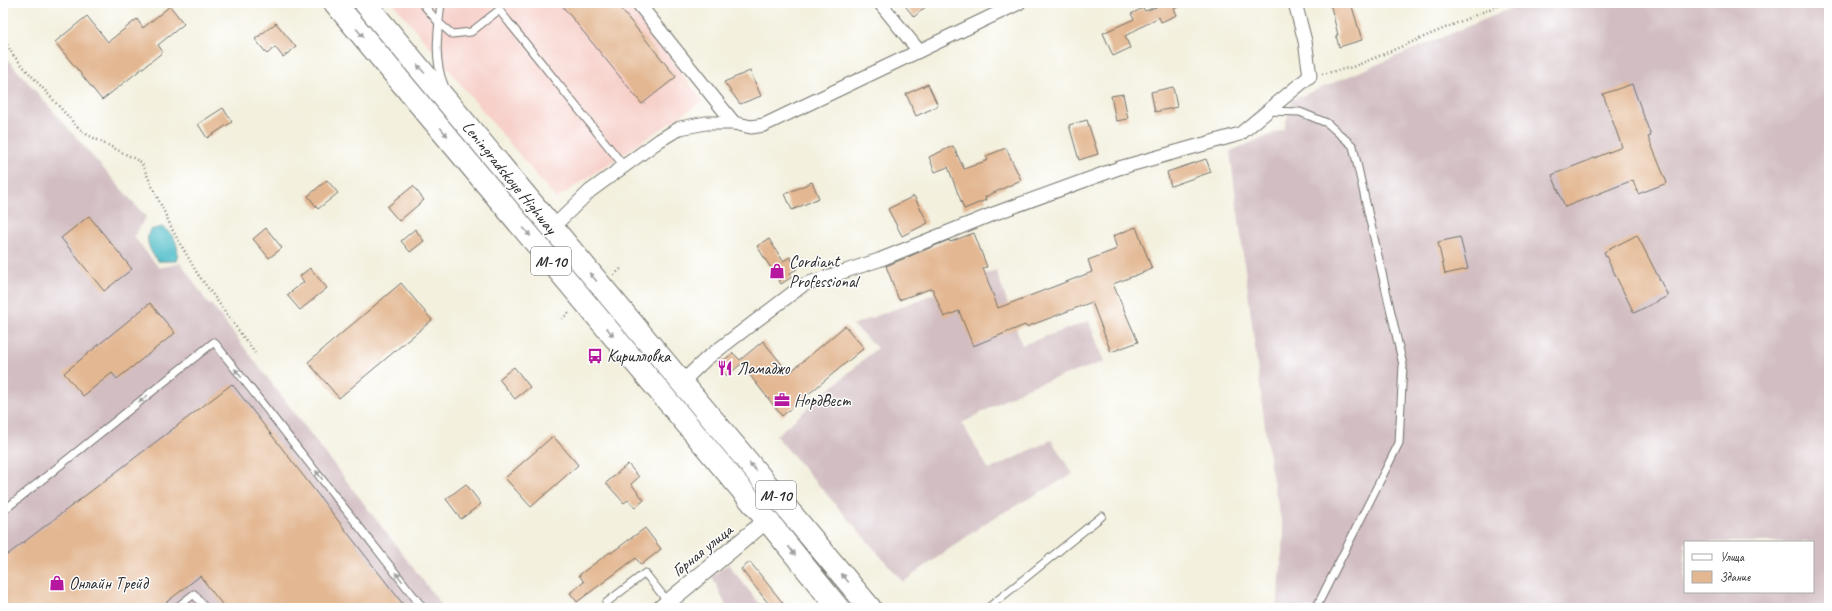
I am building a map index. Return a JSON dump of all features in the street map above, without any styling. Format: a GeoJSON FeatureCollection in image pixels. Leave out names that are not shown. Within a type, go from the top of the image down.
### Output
{"type":"FeatureCollection","features":[{"type":"Feature","properties":{"kind":"highway","name":"Leningradskoye Highway"},"geometry":{"type":"LineString","coordinates":[[335,3],[767,520],[838,608]]}},
{"type":"Feature","properties":{"kind":"highway","name":"Leningradskoye Highway"},"geometry":{"type":"LineString","coordinates":[[365,3],[870,608]]}},
{"type":"Feature","properties":{"kind":"street"},"geometry":{"type":"LineString","coordinates":[[638,3],[734,123]]}},
{"type":"Feature","properties":{"kind":"street"},"geometry":{"type":"LineString","coordinates":[[880,3],[919,51]]}},
{"type":"Feature","properties":{"kind":"street"},"geometry":{"type":"LineString","coordinates":[[552,228],[590,191],[680,128],[706,123],[734,123],[751,127],[764,126],[1019,3]]}},
{"type":"Feature","properties":{"kind":"street"},"geometry":{"type":"LineString","coordinates":[[682,382],[706,359],[803,285],[879,260],[993,214],[1119,168],[1240,134],[1310,76],[1295,3]]}},
{"type":"Feature","properties":{"kind":"street","name":"Горная улица"},"geometry":{"type":"LineString","coordinates":[[664,605],[767,520]]}},
{"type":"Feature","properties":{"kind":"lane"},"geometry":{"type":"LineString","coordinates":[[422,3],[439,24],[452,34],[472,32],[499,10],[624,166]]}},
{"type":"Feature","properties":{"kind":"lane"},"geometry":{"type":"LineString","coordinates":[[441,3],[436,53],[441,78],[457,112]]}},
{"type":"Feature","properties":{"kind":"lane"},"geometry":{"type":"LineString","coordinates":[[1268,111],[1300,112],[1327,123],[1352,146],[1403,365],[1399,443],[1316,608]]}},
{"type":"Feature","properties":{"kind":"lane"},"geometry":{"type":"LineString","coordinates":[[3,511],[214,342],[423,608]]}},
{"type":"Feature","properties":{"kind":"lane"},"geometry":{"type":"LineString","coordinates":[[988,608],[1102,516]]}},
{"type":"Feature","properties":{"kind":"lane"},"geometry":{"type":"LineString","coordinates":[[606,603],[645,573],[664,605]]}},
{"type":"Feature","properties":{"kind":"lane"},"geometry":{"type":"LineString","coordinates":[[176,608],[194,594],[205,608]]}},
{"type":"Feature","properties":{"kind":"path"},"geometry":{"type":"LineString","coordinates":[[1310,76],[1353,68],[1504,3]]}},
{"type":"Feature","properties":{"kind":"path"},"geometry":{"type":"LineString","coordinates":[[3,38],[13,56],[82,132],[141,162],[173,230],[197,273],[255,353]]}},
{"type":"Feature","properties":{"kind":"path"},"geometry":{"type":"LineString","coordinates":[[611,278],[622,267]]}},
{"type":"Feature","properties":{"kind":"path"},"geometry":{"type":"LineString","coordinates":[[562,319],[573,310]]}},
{"type":"Feature","properties":{"kind":"shaded area"},"geometry":{"type":"Polygon","coordinates":[[[393,3],[627,3],[703,101],[556,199],[393,3]]]}},
{"type":"Feature","properties":{"kind":"shaded area"},"geometry":{"type":"Polygon","coordinates":[[[1524,3],[1829,3],[1829,608],[1277,608],[1284,534],[1270,466],[1230,151],[1284,129],[1292,100],[1524,3]]]}},
{"type":"Feature","properties":{"kind":"shaded area"},"geometry":{"type":"Polygon","coordinates":[[[3,54],[146,217],[134,237],[159,268],[181,263],[209,305],[211,304],[444,608],[3,608],[3,54]]]}},
{"type":"Feature","properties":{"kind":"shaded area"},"geometry":{"type":"Polygon","coordinates":[[[996,270],[1022,345],[1089,321],[1104,362],[1029,387],[962,423],[989,470],[1051,440],[1073,474],[990,520],[903,582],[776,436],[877,348],[853,325],[996,270]]]}},
{"type":"Feature","properties":{"kind":"shaded area"},"geometry":{"type":"Polygon","coordinates":[[[728,564],[763,608],[727,608],[712,576],[728,564]]]}},
{"type":"Feature","properties":{"kind":"water"},"geometry":{"type":"Polygon","coordinates":[[[161,227],[170,233],[175,241],[178,251],[176,261],[158,261],[149,246],[148,234],[150,230],[161,227]]]}},
{"type":"Feature","properties":{"kind":"building"},"geometry":{"type":"Polygon","coordinates":[[[560,3],[616,3],[676,77],[642,104],[560,3]]]}},
{"type":"Feature","properties":{"kind":"building"},"geometry":{"type":"Polygon","coordinates":[[[903,3],[930,3],[914,17],[903,3]]]}},
{"type":"Feature","properties":{"kind":"building"},"geometry":{"type":"Polygon","coordinates":[[[1167,3],[1176,3],[1178,7],[1174,9],[1177,15],[1161,22],[1159,17],[1125,36],[1130,48],[1113,56],[1103,33],[1134,19],[1131,14],[1143,8],[1145,11],[1167,3]]]}},
{"type":"Feature","properties":{"kind":"building"},"geometry":{"type":"Polygon","coordinates":[[[1330,3],[1351,3],[1362,40],[1339,47],[1336,35],[1338,35],[1330,3]]]}},
{"type":"Feature","properties":{"kind":"building"},"geometry":{"type":"Polygon","coordinates":[[[170,6],[184,24],[158,45],[163,52],[102,100],[55,42],[87,16],[108,42],[137,19],[143,28],[170,6]]]}},
{"type":"Feature","properties":{"kind":"building"},"geometry":{"type":"Polygon","coordinates":[[[276,23],[296,47],[283,57],[275,47],[267,54],[255,39],[276,23]]]}},
{"type":"Feature","properties":{"kind":"building"},"geometry":{"type":"Polygon","coordinates":[[[750,71],[761,96],[740,104],[724,82],[750,71]]]}},
{"type":"Feature","properties":{"kind":"building"},"geometry":{"type":"Polygon","coordinates":[[[928,84],[938,106],[916,116],[906,94],[928,84]]]}},
{"type":"Feature","properties":{"kind":"building"},"geometry":{"type":"Polygon","coordinates":[[[1632,84],[1651,136],[1648,137],[1667,183],[1638,194],[1633,180],[1565,207],[1552,175],[1622,147],[1603,94],[1632,84]]]}},
{"type":"Feature","properties":{"kind":"building"},"geometry":{"type":"Polygon","coordinates":[[[1173,87],[1177,107],[1155,112],[1151,92],[1173,87]]]}},
{"type":"Feature","properties":{"kind":"building"},"geometry":{"type":"Polygon","coordinates":[[[1123,94],[1128,119],[1116,121],[1111,96],[1123,94]]]}},
{"type":"Feature","properties":{"kind":"building"},"geometry":{"type":"Polygon","coordinates":[[[223,108],[232,122],[207,138],[198,124],[223,108]]]}},
{"type":"Feature","properties":{"kind":"building"},"geometry":{"type":"Polygon","coordinates":[[[1087,120],[1098,154],[1079,160],[1069,125],[1087,120]]]}},
{"type":"Feature","properties":{"kind":"building"},"geometry":{"type":"Polygon","coordinates":[[[953,146],[964,169],[988,160],[986,156],[1006,148],[1021,180],[985,197],[986,200],[964,209],[948,167],[935,172],[929,157],[953,146]]]}},
{"type":"Feature","properties":{"kind":"building"},"geometry":{"type":"Polygon","coordinates":[[[1206,159],[1211,172],[1171,186],[1167,172],[1206,159]]]}},
{"type":"Feature","properties":{"kind":"building"},"geometry":{"type":"Polygon","coordinates":[[[327,180],[338,193],[318,209],[308,196],[327,180]]]}},
{"type":"Feature","properties":{"kind":"building"},"geometry":{"type":"Polygon","coordinates":[[[812,182],[819,198],[792,210],[785,194],[812,182]]]}},
{"type":"Feature","properties":{"kind":"building"},"geometry":{"type":"Polygon","coordinates":[[[413,186],[424,200],[399,221],[387,207],[413,186]]]}},
{"type":"Feature","properties":{"kind":"building"},"geometry":{"type":"Polygon","coordinates":[[[914,196],[928,223],[902,236],[888,209],[914,196]]]}},
{"type":"Feature","properties":{"kind":"building"},"geometry":{"type":"Polygon","coordinates":[[[89,216],[132,269],[104,291],[61,238],[89,216]]]}},
{"type":"Feature","properties":{"kind":"building"},"geometry":{"type":"Polygon","coordinates":[[[1136,227],[1152,269],[1113,284],[1138,342],[1111,352],[1092,302],[1026,327],[1025,325],[973,346],[959,311],[944,317],[932,288],[899,300],[886,266],[949,240],[950,242],[974,233],[987,267],[983,268],[998,308],[1092,272],[1088,260],[1117,249],[1113,236],[1136,227]]]}},
{"type":"Feature","properties":{"kind":"building"},"geometry":{"type":"Polygon","coordinates":[[[266,228],[282,248],[269,258],[253,239],[266,228]]]}},
{"type":"Feature","properties":{"kind":"building"},"geometry":{"type":"Polygon","coordinates":[[[415,229],[424,241],[410,252],[401,241],[415,229]]]}},
{"type":"Feature","properties":{"kind":"building"},"geometry":{"type":"Polygon","coordinates":[[[1637,235],[1668,296],[1634,313],[1604,252],[1637,235]]]}},
{"type":"Feature","properties":{"kind":"building"},"geometry":{"type":"Polygon","coordinates":[[[1460,237],[1468,269],[1445,274],[1438,242],[1460,237]]]}},
{"type":"Feature","properties":{"kind":"building"},"geometry":{"type":"Polygon","coordinates":[[[769,239],[783,261],[790,257],[797,269],[790,273],[792,277],[781,284],[757,246],[769,239]]]}},
{"type":"Feature","properties":{"kind":"building"},"geometry":{"type":"Polygon","coordinates":[[[310,268],[327,288],[300,310],[287,295],[304,282],[300,276],[310,268]]]}},
{"type":"Feature","properties":{"kind":"building"},"geometry":{"type":"Polygon","coordinates":[[[401,283],[432,320],[339,398],[308,362],[401,283]]]}},
{"type":"Feature","properties":{"kind":"building"},"geometry":{"type":"Polygon","coordinates":[[[150,303],[175,333],[117,379],[112,373],[83,396],[64,373],[150,303]]]}},
{"type":"Feature","properties":{"kind":"building"},"geometry":{"type":"Polygon","coordinates":[[[845,326],[864,348],[782,416],[741,364],[727,376],[718,365],[733,353],[740,360],[763,341],[789,373],[845,326]]]}},
{"type":"Feature","properties":{"kind":"building"},"geometry":{"type":"Polygon","coordinates":[[[514,367],[530,387],[515,399],[499,379],[514,367]]]}},
{"type":"Feature","properties":{"kind":"building"},"geometry":{"type":"Polygon","coordinates":[[[232,384],[406,608],[225,608],[200,576],[159,608],[3,608],[3,558],[232,384]]]}},
{"type":"Feature","properties":{"kind":"building"},"geometry":{"type":"Polygon","coordinates":[[[553,436],[578,465],[531,507],[505,478],[553,436]]]}},
{"type":"Feature","properties":{"kind":"building"},"geometry":{"type":"Polygon","coordinates":[[[628,464],[639,477],[631,484],[644,500],[635,508],[628,500],[624,503],[606,483],[628,464]]]}},
{"type":"Feature","properties":{"kind":"building"},"geometry":{"type":"Polygon","coordinates":[[[466,484],[481,504],[461,519],[446,499],[466,484]]]}},
{"type":"Feature","properties":{"kind":"building"},"geometry":{"type":"Polygon","coordinates":[[[645,528],[661,549],[641,565],[636,558],[577,602],[570,593],[584,582],[579,575],[645,528]]]}},
{"type":"Feature","properties":{"kind":"building"},"geometry":{"type":"Polygon","coordinates":[[[750,562],[787,608],[772,608],[741,569],[750,562]]]}},
{"type":"Feature","properties":{"kind":"place","name":"Cordiant Professional"},"geometry":{"type":"Point","coordinates":[777,271]}},
{"type":"Feature","properties":{"kind":"place","name":"Кирилловка"},"geometry":{"type":"Point","coordinates":[595,356]}},
{"type":"Feature","properties":{"kind":"place","name":"Ламаджо"},"geometry":{"type":"Point","coordinates":[725,368]}},
{"type":"Feature","properties":{"kind":"place","name":"НордВест"},"geometry":{"type":"Point","coordinates":[782,400]}},
{"type":"Feature","properties":{"kind":"place","name":"Онлайн Трейд"},"geometry":{"type":"Point","coordinates":[57,583]}}]}
